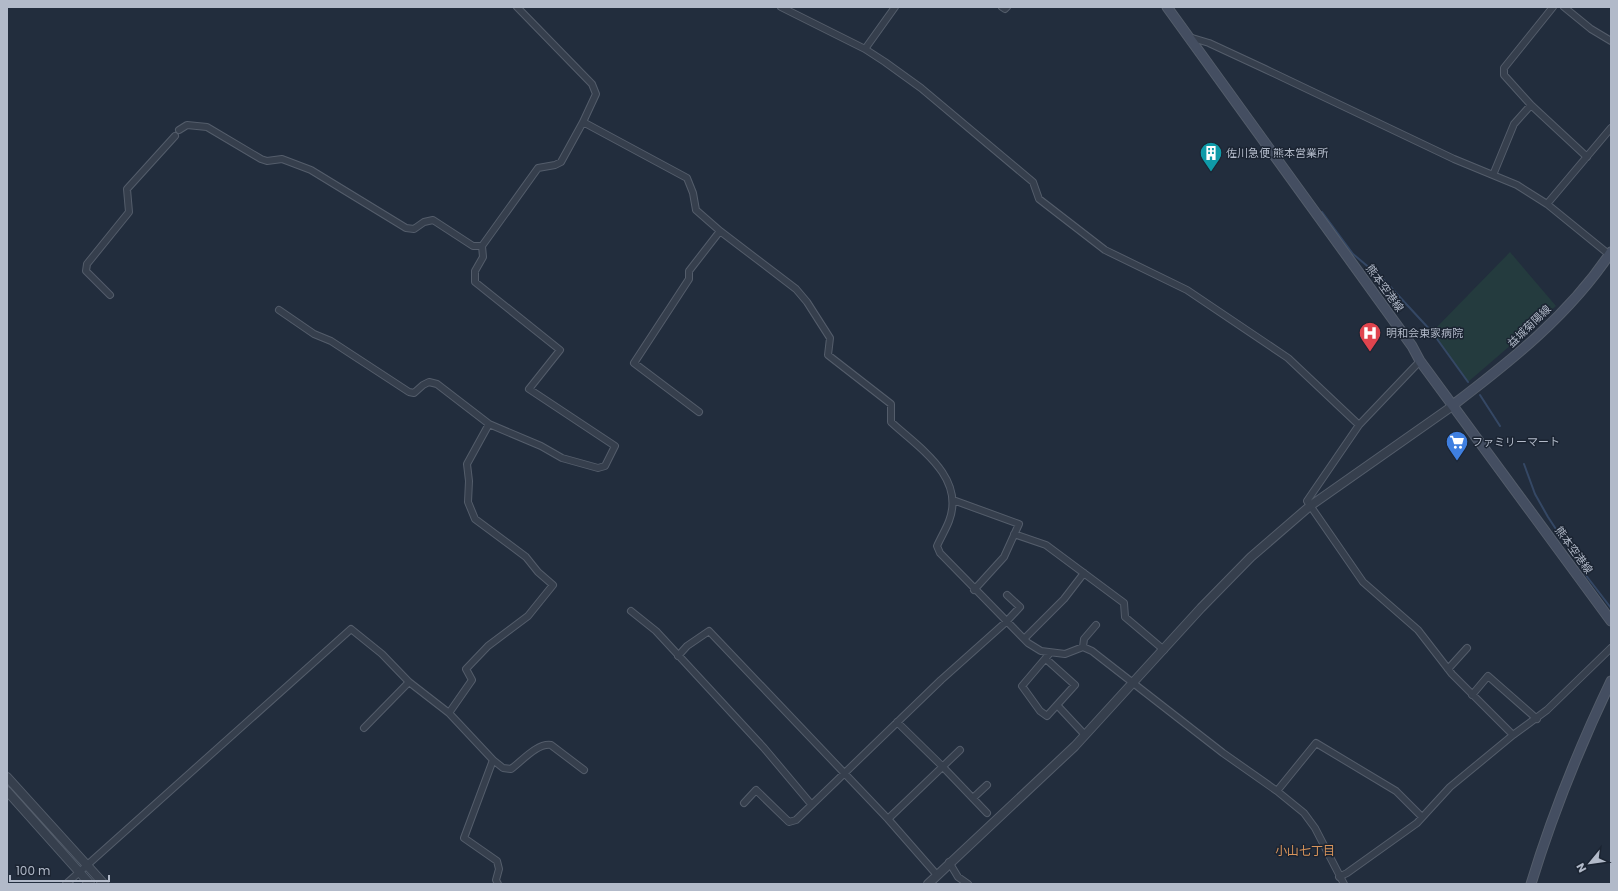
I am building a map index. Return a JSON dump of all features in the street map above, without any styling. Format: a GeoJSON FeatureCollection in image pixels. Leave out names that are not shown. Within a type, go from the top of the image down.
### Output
{"type":"FeatureCollection","features":[{"type":"Feature","properties":{"kind":"main road","name":"熊本空港線"},"geometry":{"type":"LineString","coordinates":[[1167,7],[1412,346],[1452,406],[1611,621]]}},
{"type":"Feature","properties":{"kind":"main road","name":"益城菊陽線"},"geometry":{"type":"LineString","coordinates":[[1452,406],[1516,356],[1578,295],[1610,254]]}},
{"type":"Feature","properties":{"kind":"main road"},"geometry":{"type":"LineString","coordinates":[[1531,884],[1544,842],[1611,681]]}},
{"type":"Feature","properties":{"kind":"street"},"geometry":{"type":"LineString","coordinates":[[279,310],[314,334],[331,341],[409,392],[414,393],[429,382],[437,384],[489,424],[541,446],[562,458],[598,468],[604,466],[615,446],[529,389],[560,350],[475,282],[475,271],[483,257],[482,246],[538,168],[555,165],[561,162],[583,122],[596,94],[592,84],[518,7]]}},
{"type":"Feature","properties":{"kind":"street"},"geometry":{"type":"LineString","coordinates":[[780,7],[865,49],[921,88],[1033,182],[1039,199],[1106,250],[1188,290],[1288,358],[1359,425]]}},
{"type":"Feature","properties":{"kind":"street"},"geometry":{"type":"LineString","coordinates":[[865,49],[895,7]]}},
{"type":"Feature","properties":{"kind":"street"},"geometry":{"type":"LineString","coordinates":[[1002,7],[1005,9],[1007,7]]}},
{"type":"Feature","properties":{"kind":"street"},"geometry":{"type":"LineString","coordinates":[[1553,7],[1504,68],[1504,75],[1531,105],[1587,157]]}},
{"type":"Feature","properties":{"kind":"street"},"geometry":{"type":"LineString","coordinates":[[1564,7],[1611,41]]}},
{"type":"Feature","properties":{"kind":"street"},"geometry":{"type":"LineString","coordinates":[[1188,37],[1209,43],[1454,159],[1517,185],[1547,204],[1610,254]]}},
{"type":"Feature","properties":{"kind":"street"},"geometry":{"type":"LineString","coordinates":[[1493,175],[1514,124],[1531,105]]}},
{"type":"Feature","properties":{"kind":"street"},"geometry":{"type":"LineString","coordinates":[[583,122],[686,178],[693,193],[696,210],[720,231],[796,289],[808,302],[830,338],[828,355],[891,404],[891,422],[936,463],[947,478],[953,500],[950,520],[937,546],[940,553],[974,590],[1024,639],[1041,651],[1065,654],[1083,647],[1092,651],[1135,682],[1223,753],[1277,791],[1304,813],[1315,828],[1341,882],[1422,817],[1450,787],[1513,735],[1537,719],[1611,648]]}},
{"type":"Feature","properties":{"kind":"street"},"geometry":{"type":"LineString","coordinates":[[110,295],[86,271],[87,264],[129,212],[127,188],[177,133],[187,125],[207,127],[261,159],[267,161],[282,159],[323,175],[406,228],[414,229],[424,222],[433,220],[473,246],[482,246]]}},
{"type":"Feature","properties":{"kind":"street"},"geometry":{"type":"LineString","coordinates":[[1547,204],[1611,128]]}},
{"type":"Feature","properties":{"kind":"street"},"geometry":{"type":"LineString","coordinates":[[699,412],[634,363],[689,279],[689,271],[720,231]]}},
{"type":"Feature","properties":{"kind":"street"},"geometry":{"type":"LineString","coordinates":[[1420,360],[1359,425],[1307,501],[1364,582],[1418,630],[1448,669],[1513,735]]}},
{"type":"Feature","properties":{"kind":"street"},"geometry":{"type":"LineString","coordinates":[[928,884],[1085,735],[1251,557],[1310,506],[1452,406]]}},
{"type":"Feature","properties":{"kind":"street"},"geometry":{"type":"LineString","coordinates":[[450,713],[472,680],[466,669],[488,646],[528,616],[553,585],[538,572],[526,557],[475,519],[468,502],[469,481],[467,464],[489,424]]}},
{"type":"Feature","properties":{"kind":"street"},"geometry":{"type":"LineString","coordinates":[[953,500],[1019,524],[1004,557],[974,590]]}},
{"type":"Feature","properties":{"kind":"street"},"geometry":{"type":"LineString","coordinates":[[1014,534],[1046,545],[1124,603],[1125,617],[1164,650]]}},
{"type":"Feature","properties":{"kind":"street"},"geometry":{"type":"LineString","coordinates":[[1024,639],[1064,599],[1084,573]]}},
{"type":"Feature","properties":{"kind":"street"},"geometry":{"type":"LineString","coordinates":[[744,803],[756,790],[789,822],[796,820],[897,722],[1006,622],[1020,607],[1007,594]]}},
{"type":"Feature","properties":{"kind":"street"},"geometry":{"type":"LineString","coordinates":[[631,611],[656,631],[769,754],[811,804]]}},
{"type":"Feature","properties":{"kind":"street"},"geometry":{"type":"LineString","coordinates":[[1083,647],[1084,639],[1096,625]]}},
{"type":"Feature","properties":{"kind":"street"},"geometry":{"type":"LineString","coordinates":[[66,884],[351,629],[382,654],[409,682],[450,713],[493,760],[503,768],[511,769],[534,751],[547,744],[551,745],[584,770]]}},
{"type":"Feature","properties":{"kind":"street"},"geometry":{"type":"LineString","coordinates":[[678,656],[687,646],[709,631],[888,819],[937,875]]}},
{"type":"Feature","properties":{"kind":"street"},"geometry":{"type":"LineString","coordinates":[[1448,669],[1467,648]]}},
{"type":"Feature","properties":{"kind":"street"},"geometry":{"type":"LineString","coordinates":[[1046,659],[1075,685],[1047,716],[1040,711],[1022,686],[1050,653]]}},
{"type":"Feature","properties":{"kind":"street"},"geometry":{"type":"LineString","coordinates":[[1472,695],[1488,676],[1537,719]]}},
{"type":"Feature","properties":{"kind":"street"},"geometry":{"type":"LineString","coordinates":[[364,728],[409,682]]}},
{"type":"Feature","properties":{"kind":"street"},"geometry":{"type":"LineString","coordinates":[[1057,705],[1085,735]]}},
{"type":"Feature","properties":{"kind":"street"},"geometry":{"type":"LineString","coordinates":[[897,722],[987,813]]}},
{"type":"Feature","properties":{"kind":"street"},"geometry":{"type":"LineString","coordinates":[[1277,791],[1316,742],[1396,791],[1422,817]]}},
{"type":"Feature","properties":{"kind":"street"},"geometry":{"type":"LineString","coordinates":[[888,819],[960,750]]}},
{"type":"Feature","properties":{"kind":"street"},"geometry":{"type":"LineString","coordinates":[[493,760],[464,838],[497,861],[499,869],[496,880],[498,884]]}},
{"type":"Feature","properties":{"kind":"street"},"geometry":{"type":"LineString","coordinates":[[7,777],[104,884]]}},
{"type":"Feature","properties":{"kind":"street"},"geometry":{"type":"LineString","coordinates":[[973,798],[987,785]]}},
{"type":"Feature","properties":{"kind":"street"},"geometry":{"type":"LineString","coordinates":[[7,791],[90,884]]}},
{"type":"Feature","properties":{"kind":"street"},"geometry":{"type":"LineString","coordinates":[[950,862],[958,876],[968,884]]}},
{"type":"Feature","properties":{"kind":"green space"},"geometry":{"type":"Polygon","coordinates":[[[1510,252],[1556,306],[1468,382],[1432,332],[1510,252]]]}},
{"type":"Feature","properties":{"kind":"waterway"},"geometry":{"type":"LineString","coordinates":[[1322,212],[1353,254],[1385,281],[1432,332],[1468,382]]}},
{"type":"Feature","properties":{"kind":"waterway"},"geometry":{"type":"LineString","coordinates":[[1480,395],[1500,426]]}},
{"type":"Feature","properties":{"kind":"waterway"},"geometry":{"type":"LineString","coordinates":[[1524,464],[1535,494],[1548,517],[1588,578],[1611,608]]}},
{"type":"Feature","properties":{"kind":"place","name":"佐川急便 熊本営業所"},"geometry":{"type":"Point","coordinates":[1211,172]}},
{"type":"Feature","properties":{"kind":"place","name":"明和会東家病院"},"geometry":{"type":"Point","coordinates":[1370,352]}},
{"type":"Feature","properties":{"kind":"place","name":"ファミリーマート"},"geometry":{"type":"Point","coordinates":[1457,462]}},
{"type":"Feature","properties":{"kind":"district","name":"小山七丁目"},"geometry":{"type":"Point","coordinates":[1305,850]}}]}
